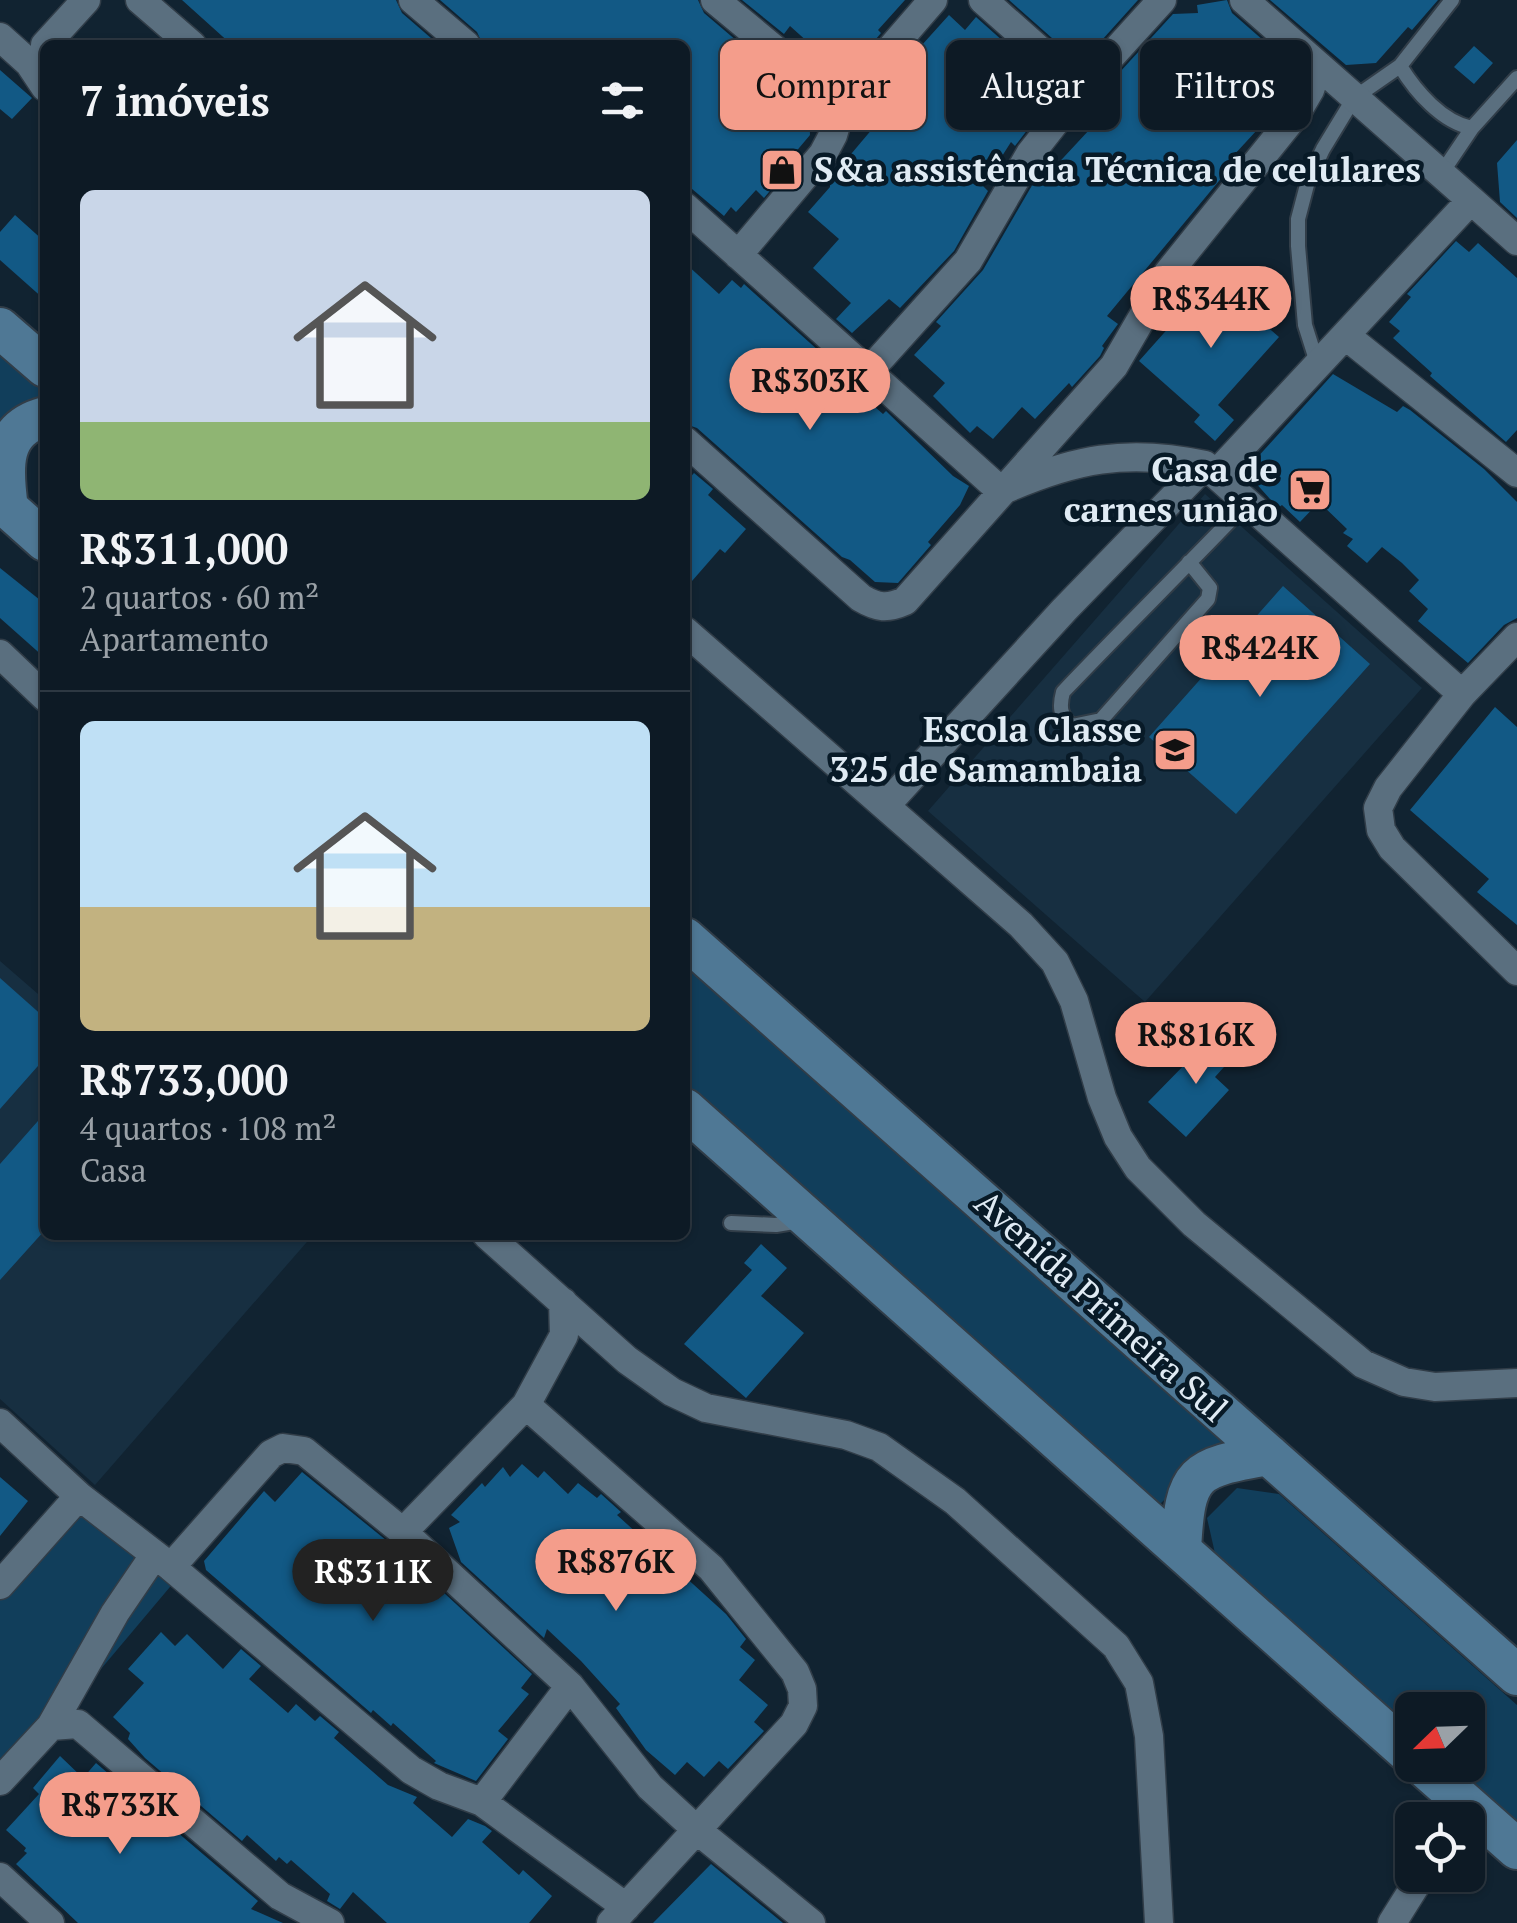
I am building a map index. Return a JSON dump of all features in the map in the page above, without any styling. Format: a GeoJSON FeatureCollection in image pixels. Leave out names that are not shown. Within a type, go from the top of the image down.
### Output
{"type":"FeatureCollection","features":[{"type":"Feature","properties":{"kind":"street"},"geometry":{"type":"LineString","coordinates":[[50,40],[86,0]]}},
{"type":"Feature","properties":{"kind":"street"},"geometry":{"type":"LineString","coordinates":[[140,0],[186,40]]}},
{"type":"Feature","properties":{"kind":"street"},"geometry":{"type":"LineString","coordinates":[[413,0],[460,40]]}},
{"type":"Feature","properties":{"kind":"street"},"geometry":{"type":"LineString","coordinates":[[715,0],[763,40]]}},
{"type":"Feature","properties":{"kind":"street"},"geometry":{"type":"LineString","coordinates":[[898,40],[933,0]]}},
{"type":"Feature","properties":{"kind":"street"},"geometry":{"type":"LineString","coordinates":[[983,0],[1028,40]]}},
{"type":"Feature","properties":{"kind":"street"},"geometry":{"type":"LineString","coordinates":[[1120,46],[1162,0]]}},
{"type":"Feature","properties":{"kind":"street"},"geometry":{"type":"LineString","coordinates":[[1244,0],[1517,241]]}},
{"type":"Feature","properties":{"kind":"street"},"geometry":{"type":"LineString","coordinates":[[0,37],[40,51]]}},
{"type":"Feature","properties":{"kind":"street"},"geometry":{"type":"LineString","coordinates":[[690,445],[861,598],[890,608],[905,601],[1114,366],[1168,273],[1296,114],[1318,66]]}},
{"type":"Feature","properties":{"kind":"street"},"geometry":{"type":"LineString","coordinates":[[738,255],[823,154],[835,130]]}},
{"type":"Feature","properties":{"kind":"street"},"geometry":{"type":"LineString","coordinates":[[868,370],[968,261],[986,235],[1016,174],[1050,130]]}},
{"type":"Feature","properties":{"kind":"street"},"geometry":{"type":"LineString","coordinates":[[886,805],[1077,596],[1318,366],[1471,200]]}},
{"type":"Feature","properties":{"kind":"street"},"geometry":{"type":"LineString","coordinates":[[690,218],[738,255],[1001,491]]}},
{"type":"Feature","properties":{"kind":"street"},"geometry":{"type":"LineString","coordinates":[[0,328],[40,363]]}},
{"type":"Feature","properties":{"kind":"street"},"geometry":{"type":"LineString","coordinates":[[1346,336],[1517,473]]}},
{"type":"Feature","properties":{"kind":"street"},"geometry":{"type":"LineString","coordinates":[[40,419],[14,430],[4,451],[3,474],[4,505],[40,537]]}},
{"type":"Feature","properties":{"kind":"street"},"geometry":{"type":"LineString","coordinates":[[1001,491],[1074,462],[1112,458],[1164,458],[1211,469],[1462,694]]}},
{"type":"Feature","properties":{"kind":"street"},"geometry":{"type":"LineString","coordinates":[[690,635],[1021,924],[1055,962],[1074,1001],[1102,1098],[1118,1137],[1138,1168],[1194,1224],[1363,1364],[1404,1382],[1435,1387],[1517,1382]]}},
{"type":"Feature","properties":{"kind":"street"},"geometry":{"type":"LineString","coordinates":[[1513,960],[1392,848],[1381,830],[1378,808],[1388,788],[1462,694],[1517,636]]}},
{"type":"Feature","properties":{"kind":"street"},"geometry":{"type":"LineString","coordinates":[[0,654],[40,692]]}},
{"type":"Feature","properties":{"kind":"street","name":"Avenida Primeira Sul"},"geometry":{"type":"LineString","coordinates":[[690,942],[1517,1675]]}},
{"type":"Feature","properties":{"kind":"street"},"geometry":{"type":"LineString","coordinates":[[690,1114],[1395,1741]]}},
{"type":"Feature","properties":{"kind":"street"},"geometry":{"type":"LineString","coordinates":[[493,1240],[627,1360],[672,1392],[706,1408],[846,1435],[878,1447],[954,1501],[1116,1646],[1139,1684],[1149,1736],[1159,1923]]}},
{"type":"Feature","properties":{"kind":"street"},"geometry":{"type":"LineString","coordinates":[[404,1532],[526,1405],[564,1335],[562,1302]]}},
{"type":"Feature","properties":{"kind":"street"},"geometry":{"type":"LineString","coordinates":[[0,1424],[78,1496],[411,1770],[439,1786],[482,1802],[619,1915],[794,1724],[803,1706],[802,1689],[795,1672],[688,1544],[526,1405]]}},
{"type":"Feature","properties":{"kind":"street"},"geometry":{"type":"LineString","coordinates":[[0,1781],[51,1726],[115,1613],[271,1454],[282,1448],[304,1451],[404,1532],[570,1686],[632,1766],[698,1832],[810,1923]]}},
{"type":"Feature","properties":{"kind":"street"},"geometry":{"type":"LineString","coordinates":[[1181,1550],[1183,1504],[1194,1478],[1221,1464],[1269,1455]]}},
{"type":"Feature","properties":{"kind":"street"},"geometry":{"type":"LineString","coordinates":[[0,1585],[78,1496]]}},
{"type":"Feature","properties":{"kind":"street"},"geometry":{"type":"LineString","coordinates":[[482,1802],[570,1686]]}},
{"type":"Feature","properties":{"kind":"street"},"geometry":{"type":"LineString","coordinates":[[51,1726],[78,1724],[89,1730],[280,1896],[330,1923]]}},
{"type":"Feature","properties":{"kind":"street"},"geometry":{"type":"LineString","coordinates":[[1436,1782],[1453,1802]]}},
{"type":"Feature","properties":{"kind":"street"},"geometry":{"type":"LineString","coordinates":[[1485,1827],[1517,1849]]}},
{"type":"Feature","properties":{"kind":"street"},"geometry":{"type":"LineString","coordinates":[[0,1877],[50,1923]]}},
{"type":"Feature","properties":{"kind":"street"},"geometry":{"type":"LineString","coordinates":[[1392,1923],[1411,1892]]}},
{"type":"Feature","properties":{"kind":"lane"},"geometry":{"type":"LineString","coordinates":[[1318,366],[1306,326],[1298,219],[1308,181],[1354,98],[1400,66],[1452,0]]}},
{"type":"Feature","properties":{"kind":"lane"},"geometry":{"type":"LineString","coordinates":[[1400,66],[1410,82],[1450,122],[1472,128]]}},
{"type":"Feature","properties":{"kind":"lane"},"geometry":{"type":"LineString","coordinates":[[1441,174],[1472,128],[1517,78]]}},
{"type":"Feature","properties":{"kind":"lane"},"geometry":{"type":"LineString","coordinates":[[1189,562],[1210,588],[1208,600],[1101,720],[1072,726],[1064,719],[1060,707],[1063,692],[1189,562],[1249,501]]}},
{"type":"Feature","properties":{"kind":"lane"},"geometry":{"type":"LineString","coordinates":[[731,1223],[776,1225],[808,1218]]}},
{"type":"Feature","properties":{"kind":"shaded area"},"geometry":{"type":"Polygon","coordinates":[[[0,355],[40,385],[40,409],[0,438],[0,355]]]}},
{"type":"Feature","properties":{"kind":"shaded area","name":"Escola Classe 325 de Samambaia"},"geometry":{"type":"Polygon","coordinates":[[[1205,494],[1422,688],[1145,1002],[928,811],[1205,494]]]}},
{"type":"Feature","properties":{"kind":"shaded area"},"geometry":{"type":"Polygon","coordinates":[[[0,961],[40,996],[40,1240],[309,1240],[95,1485],[0,1399],[0,961]]]}},
{"type":"Feature","properties":{"kind":"shaded area"},"geometry":{"type":"Polygon","coordinates":[[[690,966],[1236,1450],[1208,1458],[1160,1504],[1163,1527],[690,1103],[690,966]]]}},
{"type":"Feature","properties":{"kind":"shaded area"},"geometry":{"type":"Polygon","coordinates":[[[1237,1488],[1279,1494],[1517,1705],[1517,1831],[1461,1782],[1485,1782],[1485,1692],[1395,1692],[1395,1725],[1219,1571],[1207,1518],[1237,1488]]]}},
{"type":"Feature","properties":{"kind":"shaded area"},"geometry":{"type":"Polygon","coordinates":[[[79,1505],[175,1581],[0,1789],[0,1595],[79,1505]]]}},
{"type":"Feature","properties":{"kind":"building"},"geometry":{"type":"Polygon","coordinates":[[[182,0],[396,0],[402,13],[433,40],[226,40],[182,0]]]}},
{"type":"Feature","properties":{"kind":"building"},"geometry":{"type":"Polygon","coordinates":[[[440,0],[698,0],[704,13],[736,40],[720,40],[720,130],[810,130],[810,135],[794,154],[798,157],[764,198],[756,190],[736,212],[731,207],[724,216],[690,187],[690,40],[481,40],[477,32],[440,0]]]}},
{"type":"Feature","properties":{"kind":"building"},"geometry":{"type":"Polygon","coordinates":[[[742,0],[905,0],[878,30],[881,33],[875,40],[806,40],[790,26],[784,34],[742,0]]]}},
{"type":"Feature","properties":{"kind":"building"},"geometry":{"type":"Polygon","coordinates":[[[1009,0],[1138,0],[1102,40],[1054,40],[1009,0]]]}},
{"type":"Feature","properties":{"kind":"building"},"geometry":{"type":"Polygon","coordinates":[[[1227,0],[1232,13],[1263,40],[1149,40],[1173,14],[1198,13],[1197,5],[1227,0]]]}},
{"type":"Feature","properties":{"kind":"building"},"geometry":{"type":"Polygon","coordinates":[[[1270,0],[1438,0],[1376,63],[1346,65],[1270,0]]]}},
{"type":"Feature","properties":{"kind":"building"},"geometry":{"type":"Polygon","coordinates":[[[949,15],[965,30],[976,17],[1002,40],[946,40],[946,130],[1027,130],[1015,146],[1011,142],[983,186],[988,191],[954,251],[900,308],[889,299],[852,333],[836,319],[851,303],[813,268],[839,239],[808,212],[871,130],[926,130],[926,40],[949,15]]]}},
{"type":"Feature","properties":{"kind":"building"},"geometry":{"type":"Polygon","coordinates":[[[1474,46],[1493,63],[1474,84],[1454,67],[1474,46]]]}},
{"type":"Feature","properties":{"kind":"building"},"geometry":{"type":"Polygon","coordinates":[[[1140,50],[1140,130],[1257,130],[1107,316],[1118,324],[1102,346],[1100,356],[1072,387],[1069,383],[1035,419],[1022,407],[993,439],[977,426],[970,433],[933,396],[945,383],[914,355],[941,326],[936,322],[983,270],[1034,182],[1038,185],[1089,130],[1120,130],[1120,72],[1140,50]]]}},
{"type":"Feature","properties":{"kind":"building"},"geometry":{"type":"Polygon","coordinates":[[[0,70],[32,98],[12,119],[0,109],[0,70]]]}},
{"type":"Feature","properties":{"kind":"building"},"geometry":{"type":"Polygon","coordinates":[[[1517,140],[1517,218],[1500,202],[1497,163],[1517,140]]]}},
{"type":"Feature","properties":{"kind":"building"},"geometry":{"type":"Polygon","coordinates":[[[15,215],[40,238],[40,296],[0,260],[0,232],[15,215]]]}},
{"type":"Feature","properties":{"kind":"building"},"geometry":{"type":"Polygon","coordinates":[[[1456,241],[1469,252],[1478,243],[1517,278],[1517,430],[1506,442],[1430,376],[1432,373],[1393,338],[1400,331],[1389,322],[1411,297],[1407,294],[1456,241]]]}},
{"type":"Feature","properties":{"kind":"building"},"geometry":{"type":"Polygon","coordinates":[[[690,268],[719,294],[732,280],[741,288],[744,284],[848,377],[845,381],[883,414],[886,411],[953,476],[969,486],[960,505],[928,542],[931,545],[898,583],[875,582],[690,426],[690,268]]]}},
{"type":"Feature","properties":{"kind":"building"},"geometry":{"type":"Polygon","coordinates":[[[1236,272],[1255,290],[1242,305],[1279,337],[1218,405],[1234,420],[1215,441],[1194,422],[1200,415],[1139,361],[1213,278],[1223,287],[1236,272]]]}},
{"type":"Feature","properties":{"kind":"building"},"geometry":{"type":"Polygon","coordinates":[[[1333,374],[1397,412],[1403,406],[1410,410],[1484,469],[1517,502],[1517,618],[1504,625],[1468,663],[1418,621],[1428,609],[1409,591],[1419,580],[1402,563],[1382,547],[1367,563],[1347,546],[1353,539],[1343,533],[1347,529],[1319,502],[1300,522],[1270,499],[1245,471],[1333,374]]]}},
{"type":"Feature","properties":{"kind":"building"},"geometry":{"type":"Polygon","coordinates":[[[694,473],[713,489],[708,495],[746,529],[725,553],[720,549],[690,583],[690,477],[694,473]]]}},
{"type":"Feature","properties":{"kind":"building"},"geometry":{"type":"Polygon","coordinates":[[[0,568],[40,600],[40,654],[0,618],[0,568]]]}},
{"type":"Feature","properties":{"kind":"building"},"geometry":{"type":"Polygon","coordinates":[[[1283,586],[1370,664],[1236,814],[1149,737],[1283,586]]]}},
{"type":"Feature","properties":{"kind":"building"},"geometry":{"type":"Polygon","coordinates":[[[1495,707],[1517,727],[1517,925],[1477,892],[1489,879],[1410,810],[1495,707]]]}},
{"type":"Feature","properties":{"kind":"building"},"geometry":{"type":"Polygon","coordinates":[[[0,978],[40,1014],[40,1064],[0,1109],[0,978]]]}},
{"type":"Feature","properties":{"kind":"building"},"geometry":{"type":"Polygon","coordinates":[[[1224,1031],[1242,1047],[1215,1077],[1229,1090],[1186,1137],[1148,1102],[1192,1057],[1197,1061],[1224,1031]]]}},
{"type":"Feature","properties":{"kind":"building"},"geometry":{"type":"Polygon","coordinates":[[[40,1119],[40,1236],[0,1280],[0,1164],[40,1119]]]}},
{"type":"Feature","properties":{"kind":"building"},"geometry":{"type":"Polygon","coordinates":[[[761,1244],[787,1268],[761,1296],[804,1333],[746,1398],[684,1344],[752,1270],[744,1263],[761,1244]]]}},
{"type":"Feature","properties":{"kind":"building"},"geometry":{"type":"Polygon","coordinates":[[[522,1464],[538,1478],[544,1471],[568,1494],[578,1483],[597,1498],[601,1494],[621,1512],[617,1515],[726,1614],[746,1639],[740,1647],[755,1660],[739,1680],[768,1705],[754,1722],[764,1731],[728,1769],[719,1761],[704,1777],[687,1762],[675,1775],[646,1750],[616,1708],[620,1704],[581,1661],[547,1629],[544,1638],[461,1562],[449,1528],[460,1522],[451,1515],[503,1467],[510,1477],[522,1464]]]}},
{"type":"Feature","properties":{"kind":"building"},"geometry":{"type":"Polygon","coordinates":[[[302,1472],[392,1545],[532,1674],[521,1688],[529,1694],[498,1731],[508,1739],[476,1781],[434,1763],[393,1723],[391,1726],[373,1710],[371,1713],[206,1570],[204,1561],[264,1491],[275,1502],[302,1472]]]}},
{"type":"Feature","properties":{"kind":"building"},"geometry":{"type":"Polygon","coordinates":[[[0,1477],[28,1501],[0,1536],[0,1477]]]}},
{"type":"Feature","properties":{"kind":"building"},"geometry":{"type":"Polygon","coordinates":[[[161,1632],[175,1646],[187,1634],[223,1669],[241,1649],[261,1666],[249,1679],[288,1713],[296,1704],[315,1721],[320,1716],[339,1732],[334,1738],[388,1785],[417,1797],[413,1803],[452,1837],[468,1819],[485,1826],[492,1831],[482,1842],[519,1875],[523,1870],[552,1896],[529,1923],[387,1923],[353,1892],[340,1909],[327,1901],[330,1894],[291,1860],[287,1864],[279,1857],[276,1861],[247,1835],[242,1841],[145,1758],[128,1739],[130,1733],[113,1717],[144,1683],[128,1669],[161,1632]]]}},
{"type":"Feature","properties":{"kind":"building"},"geometry":{"type":"Polygon","coordinates":[[[60,1756],[83,1778],[96,1763],[258,1901],[251,1909],[283,1923],[78,1923],[16,1864],[27,1853],[26,1848],[6,1830],[39,1794],[33,1788],[60,1756]]]}},
{"type":"Feature","properties":{"kind":"building"},"geometry":{"type":"Polygon","coordinates":[[[711,1864],[783,1923],[653,1923],[711,1864]]]}},
{"type":"Feature","properties":{"kind":"place","name":"S&a assistência Técnica de celulares"},"geometry":{"type":"Point","coordinates":[782,170]}},
{"type":"Feature","properties":{"kind":"place","name":"Casa de carnes união"},"geometry":{"type":"Point","coordinates":[1310,490]}},
{"type":"Feature","properties":{"kind":"place","name":"Escola Classe 325 de Samambaia"},"geometry":{"type":"Point","coordinates":[1175,750]}}]}
